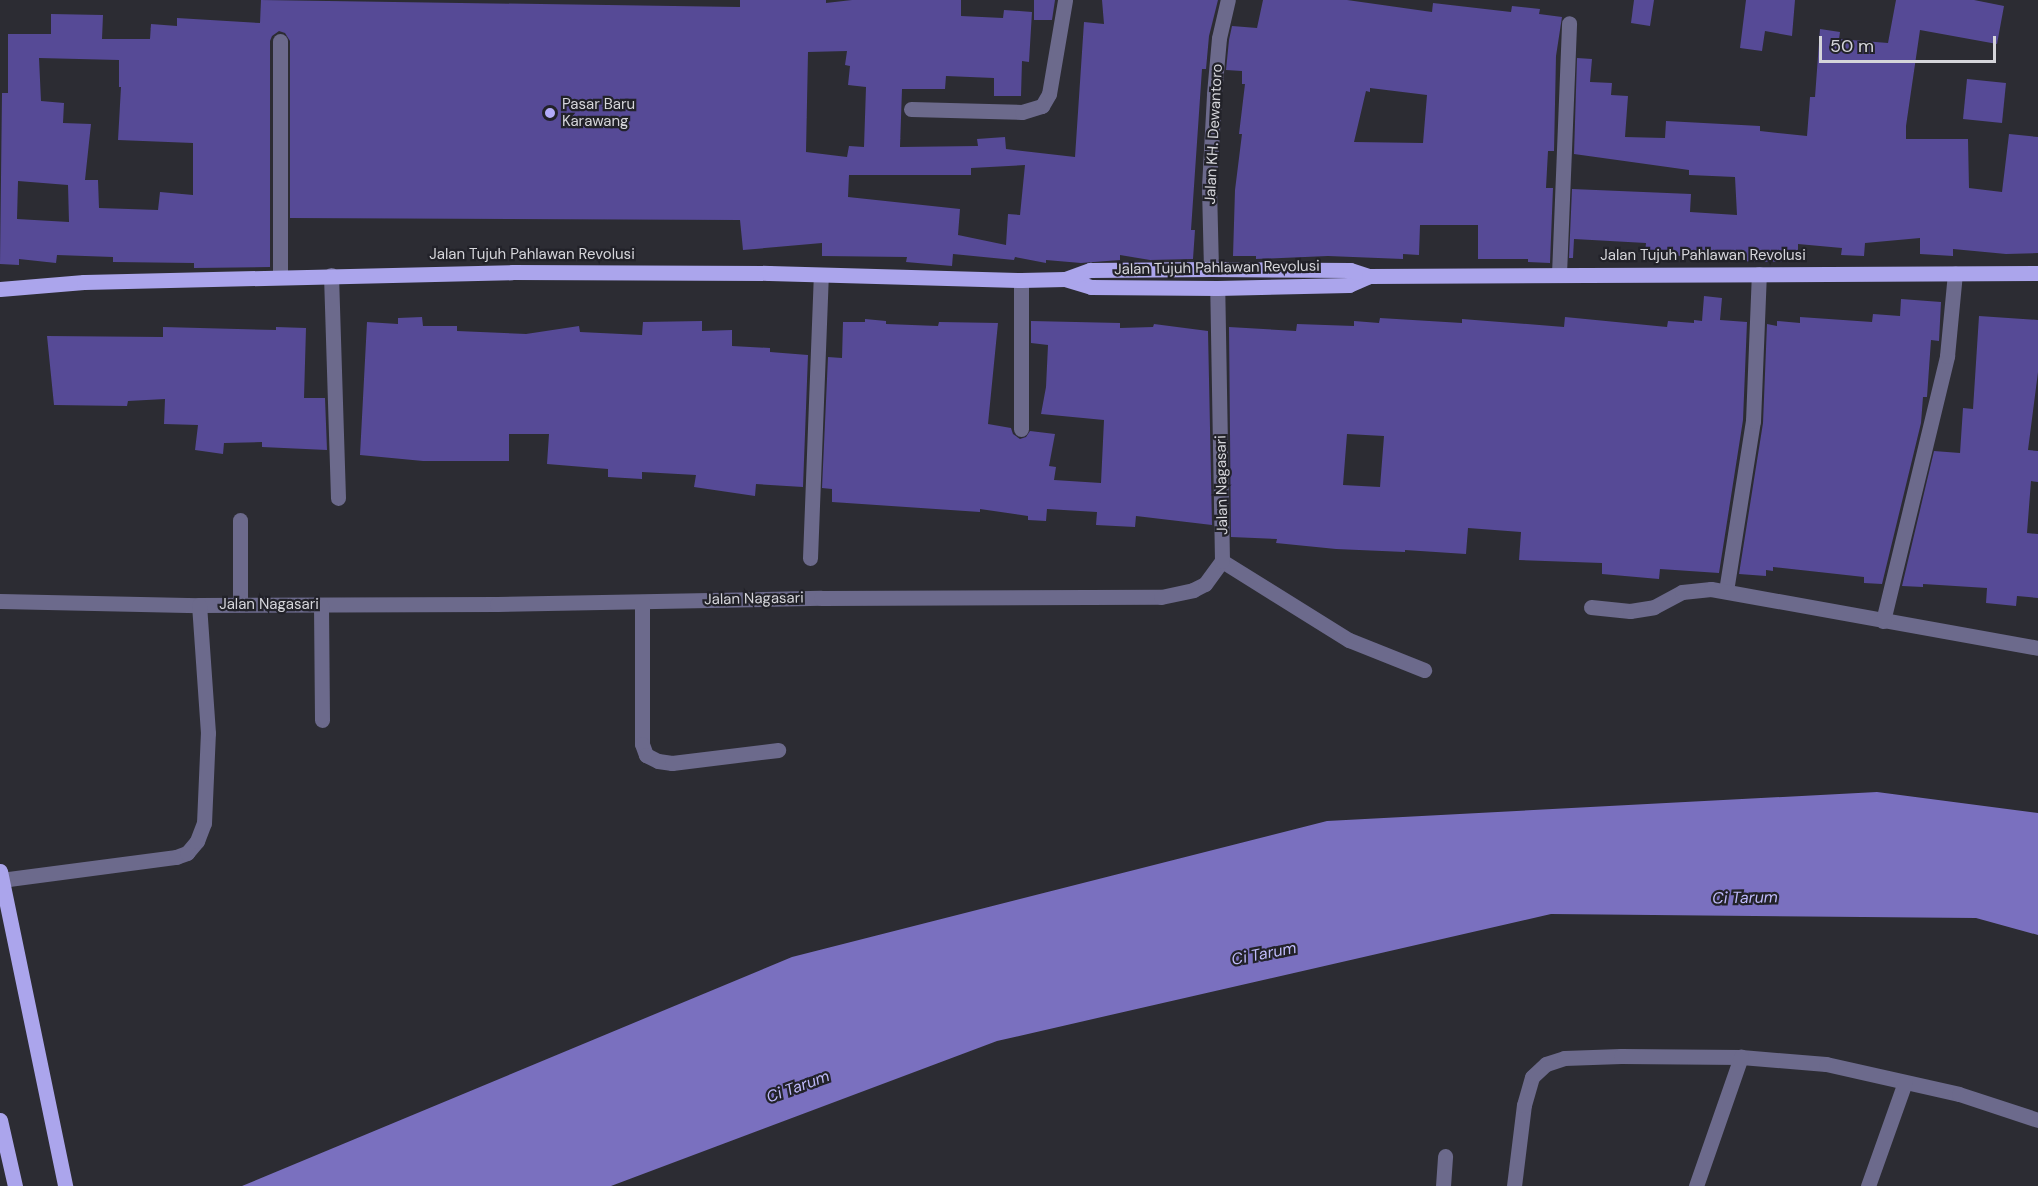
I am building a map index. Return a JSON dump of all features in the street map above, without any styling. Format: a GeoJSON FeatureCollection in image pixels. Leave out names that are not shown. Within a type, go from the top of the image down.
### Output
{"type":"FeatureCollection","features":[{"type":"Feature","properties":{"kind":"main road","name":"Jalan Tujuh Pahlawan Revolusi"},"geometry":{"type":"LineString","coordinates":[[1065,279],[1090,270],[1211,269],[1350,270],[1369,276],[2038,273]]}},
{"type":"Feature","properties":{"kind":"main road","name":"Jalan Tujuh Pahlawan Revolusi"},"geometry":{"type":"LineString","coordinates":[[0,289],[84,282],[512,272],[1065,279],[1091,287],[1217,288],[1349,285],[1369,276]]}},
{"type":"Feature","properties":{"kind":"main road"},"geometry":{"type":"LineString","coordinates":[[0,872],[64,1186]]}},
{"type":"Feature","properties":{"kind":"main road"},"geometry":{"type":"LineString","coordinates":[[1,1128],[15,1186]]}},
{"type":"Feature","properties":{"kind":"street"},"geometry":{"type":"LineString","coordinates":[[911,110],[1022,112],[1042,106],[1049,94],[1065,0]]}},
{"type":"Feature","properties":{"kind":"street","name":"Jalan KH. Dewantoro"},"geometry":{"type":"LineString","coordinates":[[1211,269],[1209,187],[1214,94],[1219,38],[1228,0]]}},
{"type":"Feature","properties":{"kind":"street"},"geometry":{"type":"LineString","coordinates":[[1559,274],[1569,23]]}},
{"type":"Feature","properties":{"kind":"street"},"geometry":{"type":"LineString","coordinates":[[280,41],[280,277]]}},
{"type":"Feature","properties":{"kind":"street"},"geometry":{"type":"LineString","coordinates":[[1883,621],[1947,356],[1955,273]]}},
{"type":"Feature","properties":{"kind":"street"},"geometry":{"type":"LineString","coordinates":[[1726,591],[1753,421],[1760,274]]}},
{"type":"Feature","properties":{"kind":"street"},"geometry":{"type":"LineString","coordinates":[[331,275],[338,498]]}},
{"type":"Feature","properties":{"kind":"street"},"geometry":{"type":"LineString","coordinates":[[810,558],[821,275]]}},
{"type":"Feature","properties":{"kind":"street"},"geometry":{"type":"LineString","coordinates":[[1021,280],[1021,429]]}},
{"type":"Feature","properties":{"kind":"street","name":"Jalan Nagasari"},"geometry":{"type":"LineString","coordinates":[[0,601],[321,605],[822,598],[1161,597],[1193,590],[1206,584],[1222,561],[1217,288]]}},
{"type":"Feature","properties":{"kind":"street"},"geometry":{"type":"LineString","coordinates":[[240,520],[240,604]]}},
{"type":"Feature","properties":{"kind":"street"},"geometry":{"type":"LineString","coordinates":[[1222,561],[1349,640],[1424,670]]}},
{"type":"Feature","properties":{"kind":"street"},"geometry":{"type":"LineString","coordinates":[[1591,607],[1630,611],[1654,607],[1682,592],[1697,589],[1726,591],[2038,648]]}},
{"type":"Feature","properties":{"kind":"street"},"geometry":{"type":"LineString","coordinates":[[642,602],[642,744],[646,755],[658,761],[672,763],[778,750]]}},
{"type":"Feature","properties":{"kind":"street"},"geometry":{"type":"LineString","coordinates":[[1,880],[176,857],[187,853],[197,842],[204,823],[208,733],[199,605]]}},
{"type":"Feature","properties":{"kind":"street"},"geometry":{"type":"LineString","coordinates":[[321,605],[322,720]]}},
{"type":"Feature","properties":{"kind":"street"},"geometry":{"type":"LineString","coordinates":[[1696,1186],[1741,1057]]}},
{"type":"Feature","properties":{"kind":"street"},"geometry":{"type":"LineString","coordinates":[[1514,1186],[1524,1105],[1532,1077],[1546,1064],[1564,1058],[1741,1057],[1826,1064],[1959,1094],[2038,1120]]}},
{"type":"Feature","properties":{"kind":"street"},"geometry":{"type":"LineString","coordinates":[[1868,1186],[1905,1082]]}},
{"type":"Feature","properties":{"kind":"street"},"geometry":{"type":"LineString","coordinates":[[1443,1186],[1445,1156]]}},
{"type":"Feature","properties":{"kind":"water","name":"Ci Tarum"},"geometry":{"type":"Polygon","coordinates":[[[1877,792],[2038,813],[2038,935],[1976,918],[1551,914],[997,1041],[611,1186],[242,1186],[792,957],[1327,821],[1877,792]]]}},
{"type":"Feature","properties":{"kind":"building"},"geometry":{"type":"Polygon","coordinates":[[[261,0],[740,7],[740,0],[826,0],[826,3],[852,0],[961,0],[961,16],[1003,18],[1004,10],[1032,12],[1029,62],[1022,61],[1021,96],[994,96],[994,78],[946,76],[945,89],[902,89],[900,147],[978,146],[977,139],[1005,137],[1006,149],[1075,157],[1084,22],[1104,24],[1102,0],[1218,0],[1209,36],[1206,69],[1202,69],[1191,230],[1195,230],[1193,259],[1150,260],[1120,255],[1120,260],[1081,263],[1046,260],[1046,263],[1015,257],[1014,260],[953,254],[952,266],[906,262],[907,257],[822,256],[822,243],[743,250],[740,220],[290,218],[290,41],[285,33],[279,31],[272,36],[270,41],[270,267],[194,268],[194,263],[113,262],[113,257],[57,255],[56,263],[19,259],[19,265],[0,264],[2,93],[8,93],[8,34],[51,34],[51,14],[103,15],[102,39],[150,39],[151,24],[177,26],[177,18],[260,23],[261,0]],[[847,51],[808,52],[806,152],[847,157],[849,146],[864,147],[866,87],[848,85],[850,66],[845,65],[847,51]],[[39,58],[41,101],[64,103],[63,123],[91,124],[85,180],[98,180],[99,208],[158,210],[160,192],[193,195],[193,143],[118,140],[121,87],[119,87],[119,60],[39,58]],[[1025,165],[971,168],[971,175],[849,175],[848,197],[960,209],[958,235],[1006,245],[1008,214],[1020,215],[1025,165]],[[18,181],[17,219],[69,222],[68,185],[18,181]]]}},
{"type":"Feature","properties":{"kind":"building"},"geometry":{"type":"Polygon","coordinates":[[[1034,0],[1055,0],[1052,20],[1034,20],[1034,0]]]}},
{"type":"Feature","properties":{"kind":"building"},"geometry":{"type":"Polygon","coordinates":[[[1263,0],[1347,0],[1432,12],[1433,3],[1511,12],[1512,6],[1540,9],[1539,14],[1562,17],[1556,56],[1554,151],[1548,151],[1546,188],[1553,188],[1550,263],[1528,262],[1528,259],[1478,259],[1478,225],[1420,225],[1419,255],[1403,254],[1403,259],[1328,256],[1256,259],[1256,256],[1233,256],[1235,190],[1245,84],[1242,84],[1242,71],[1226,70],[1229,40],[1232,26],[1257,28],[1263,0]],[[1370,88],[1370,92],[1366,91],[1354,142],[1423,143],[1427,95],[1370,88]]]}},
{"type":"Feature","properties":{"kind":"building"},"geometry":{"type":"Polygon","coordinates":[[[1634,0],[1654,0],[1650,26],[1631,23],[1634,0]]]}},
{"type":"Feature","properties":{"kind":"building"},"geometry":{"type":"Polygon","coordinates":[[[1746,0],[1795,0],[1792,36],[1765,31],[1762,51],[1740,48],[1746,0]]]}},
{"type":"Feature","properties":{"kind":"building"},"geometry":{"type":"Polygon","coordinates":[[[1896,0],[1974,0],[2004,6],[1997,44],[1920,30],[1906,139],[1968,139],[1969,188],[2002,192],[2009,134],[2038,137],[2038,253],[2006,254],[1953,249],[1953,256],[1920,254],[1920,238],[1865,243],[1864,256],[1841,255],[1842,248],[1798,244],[1798,261],[1755,262],[1645,253],[1646,243],[1574,239],[1573,258],[1569,258],[1572,189],[1691,194],[1690,212],[1737,215],[1735,177],[1689,175],[1689,170],[1574,154],[1577,58],[1592,59],[1590,82],[1612,83],[1611,95],[1628,96],[1625,137],[1665,138],[1666,121],[1760,126],[1760,131],[1807,136],[1810,97],[1815,97],[1820,29],[1840,32],[1839,39],[1888,43],[1896,0]]]}},
{"type":"Feature","properties":{"kind":"building"},"geometry":{"type":"Polygon","coordinates":[[[1967,79],[2006,83],[2002,123],[1963,119],[1967,79]]]}},
{"type":"Feature","properties":{"kind":"building"},"geometry":{"type":"Polygon","coordinates":[[[1704,296],[1722,298],[1720,320],[1747,322],[1743,420],[1719,573],[1660,569],[1659,579],[1602,574],[1602,563],[1519,560],[1521,532],[1468,528],[1466,554],[1336,549],[1276,543],[1277,539],[1231,537],[1229,327],[1296,331],[1297,324],[1354,326],[1354,321],[1379,323],[1380,318],[1462,323],[1462,319],[1564,327],[1565,317],[1667,327],[1668,321],[1694,323],[1694,320],[1702,321],[1704,296]],[[1347,434],[1343,485],[1380,487],[1384,436],[1347,434]]]}},
{"type":"Feature","properties":{"kind":"building"},"geometry":{"type":"Polygon","coordinates":[[[1901,299],[1941,302],[1939,341],[1931,340],[1927,397],[1923,397],[1921,423],[1882,584],[1864,583],[1864,577],[1773,567],[1773,571],[1766,570],[1766,576],[1739,574],[1763,423],[1767,324],[1777,326],[1777,321],[1800,323],[1800,317],[1872,322],[1873,314],[1900,316],[1901,299]]]}},
{"type":"Feature","properties":{"kind":"building"},"geometry":{"type":"Polygon","coordinates":[[[1979,316],[2038,320],[2038,372],[2028,450],[2038,451],[2038,482],[2031,481],[2027,533],[2038,534],[2038,598],[2017,596],[2016,606],[1986,603],[1987,588],[1923,584],[1923,587],[1902,586],[1934,451],[1960,453],[1963,408],[1973,409],[1979,316]]]}},
{"type":"Feature","properties":{"kind":"building"},"geometry":{"type":"Polygon","coordinates":[[[422,317],[423,326],[457,326],[457,331],[526,334],[579,326],[580,332],[642,335],[643,322],[702,321],[702,331],[732,330],[732,346],[770,348],[770,352],[808,355],[803,487],[756,484],[755,496],[694,487],[696,475],[642,472],[642,479],[608,477],[608,469],[547,464],[549,434],[509,434],[509,461],[423,461],[360,455],[367,322],[398,324],[398,318],[422,317]]]}},
{"type":"Feature","properties":{"kind":"building"},"geometry":{"type":"Polygon","coordinates":[[[865,319],[886,321],[886,324],[938,326],[939,322],[998,323],[988,424],[1011,428],[1013,434],[1020,439],[1026,437],[1030,431],[1055,434],[1049,466],[1056,467],[1054,480],[1101,483],[1104,420],[1041,414],[1046,387],[1048,345],[1031,343],[1031,321],[1120,323],[1120,328],[1153,327],[1154,324],[1208,331],[1212,525],[1136,516],[1135,527],[1096,525],[1097,512],[1047,509],[1046,521],[1028,520],[1028,516],[980,509],[980,512],[832,502],[832,489],[822,488],[828,357],[842,358],[843,322],[865,322],[865,319]]]}},
{"type":"Feature","properties":{"kind":"building"},"geometry":{"type":"Polygon","coordinates":[[[163,327],[276,330],[276,327],[306,328],[304,398],[325,398],[327,450],[262,447],[262,442],[224,443],[223,454],[195,450],[198,425],[164,424],[165,399],[128,401],[127,406],[54,405],[47,336],[163,337],[163,327]]]}},
{"type":"Feature","properties":{"kind":"place","name":"Pasar Baru Karawang"},"geometry":{"type":"Point","coordinates":[550,113]}}]}
